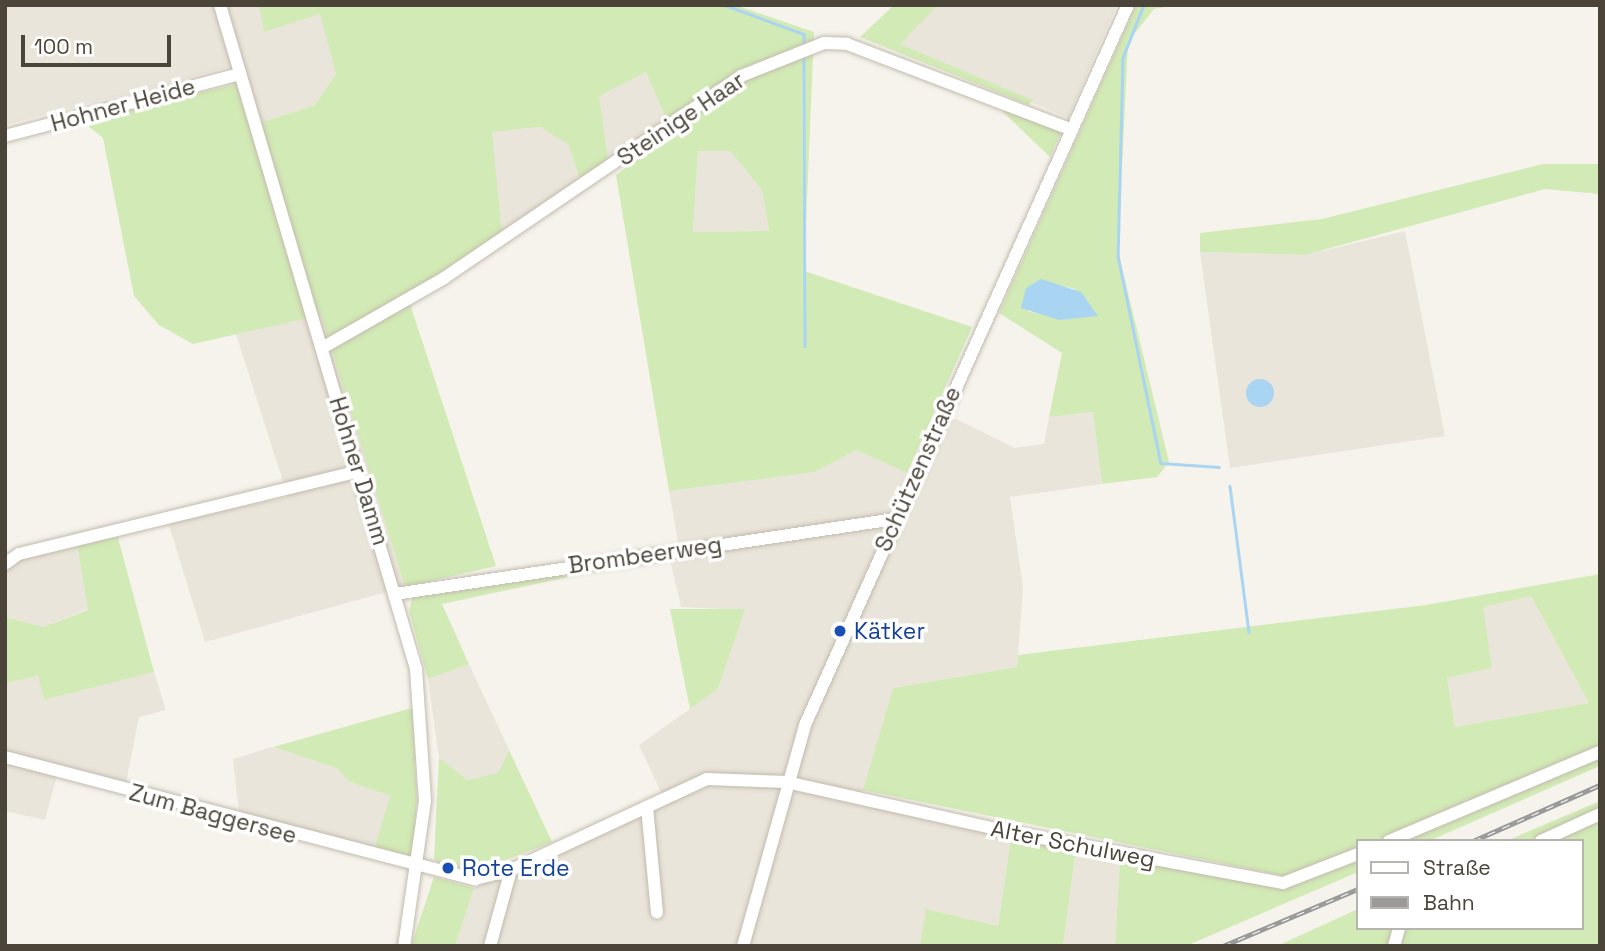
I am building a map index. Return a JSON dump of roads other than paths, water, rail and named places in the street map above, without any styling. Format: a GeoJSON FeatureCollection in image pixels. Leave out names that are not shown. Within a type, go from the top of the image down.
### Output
{"type":"FeatureCollection","features":[{"type":"Feature","properties":{"kind":"street","name":"Hohner Damm"},"geometry":{"type":"LineString","coordinates":[[220,5],[396,594],[417,682],[425,801],[421,869],[404,946]]}},
{"type":"Feature","properties":{"kind":"street","name":"Schützenstraße"},"geometry":{"type":"LineString","coordinates":[[743,946],[786,782],[895,519],[1128,5]]}},
{"type":"Feature","properties":{"kind":"street","name":"Steinige Haar"},"geometry":{"type":"LineString","coordinates":[[322,348],[444,278],[741,76],[824,43],[847,44],[1072,130]]}},
{"type":"Feature","properties":{"kind":"street","name":"Hohner Heide"},"geometry":{"type":"LineString","coordinates":[[5,135],[240,74]]}},
{"type":"Feature","properties":{"kind":"street"},"geometry":{"type":"LineString","coordinates":[[5,564],[19,554],[359,471]]}},
{"type":"Feature","properties":{"kind":"street","name":"Brombeerweg"},"geometry":{"type":"LineString","coordinates":[[396,594],[895,519]]}},
{"type":"Feature","properties":{"kind":"street"},"geometry":{"type":"LineString","coordinates":[[1394,839],[1600,752]]}},
{"type":"Feature","properties":{"kind":"street","name":"Zum Baggersee"},"geometry":{"type":"LineString","coordinates":[[5,757],[421,869]]}},
{"type":"Feature","properties":{"kind":"street"},"geometry":{"type":"LineString","coordinates":[[421,869],[475,879],[511,870],[707,779],[786,782]]}},
{"type":"Feature","properties":{"kind":"street","name":"Alter Schulweg"},"geometry":{"type":"LineString","coordinates":[[786,782],[1010,832],[1283,883],[1356,855]]}},
{"type":"Feature","properties":{"kind":"street"},"geometry":{"type":"LineString","coordinates":[[647,807],[657,913]]}},
{"type":"Feature","properties":{"kind":"street"},"geometry":{"type":"LineString","coordinates":[[1545,839],[1600,814]]}},
{"type":"Feature","properties":{"kind":"street"},"geometry":{"type":"LineString","coordinates":[[490,946],[511,870]]}},
{"type":"Feature","properties":{"kind":"water"},"geometry":{"type":"Polygon","coordinates":[[[1041,279],[1081,292],[1098,316],[1059,320],[1021,308],[1026,288],[1041,279]]]}},
{"type":"Feature","properties":{"kind":"water"},"geometry":{"type":"Polygon","coordinates":[[[1260,379],[1270,383],[1274,393],[1270,403],[1260,407],[1250,403],[1246,393],[1250,383],[1260,379]]]}},
{"type":"Feature","properties":{"kind":"waterway"},"geometry":{"type":"LineString","coordinates":[[725,5],[804,34],[804,44]]}},
{"type":"Feature","properties":{"kind":"waterway"},"geometry":{"type":"LineString","coordinates":[[1144,5],[1123,58],[1118,256],[1161,463],[1219,467]]}},
{"type":"Feature","properties":{"kind":"waterway"},"geometry":{"type":"LineString","coordinates":[[804,57],[805,346]]}},
{"type":"Feature","properties":{"kind":"waterway"},"geometry":{"type":"LineString","coordinates":[[1230,486],[1249,632]]}},
{"type":"Feature","properties":{"kind":"railway"},"geometry":{"type":"LineString","coordinates":[[1478,839],[1600,785]]}},
{"type":"Feature","properties":{"kind":"railway"},"geometry":{"type":"LineString","coordinates":[[1223,946],[1356,890]]}},
{"type":"Feature","properties":{"kind":"place","name":"Kätker"},"geometry":{"type":"Point","coordinates":[840,631]}},
{"type":"Feature","properties":{"kind":"place","name":"Rote Erde"},"geometry":{"type":"Point","coordinates":[448,868]}}]}
